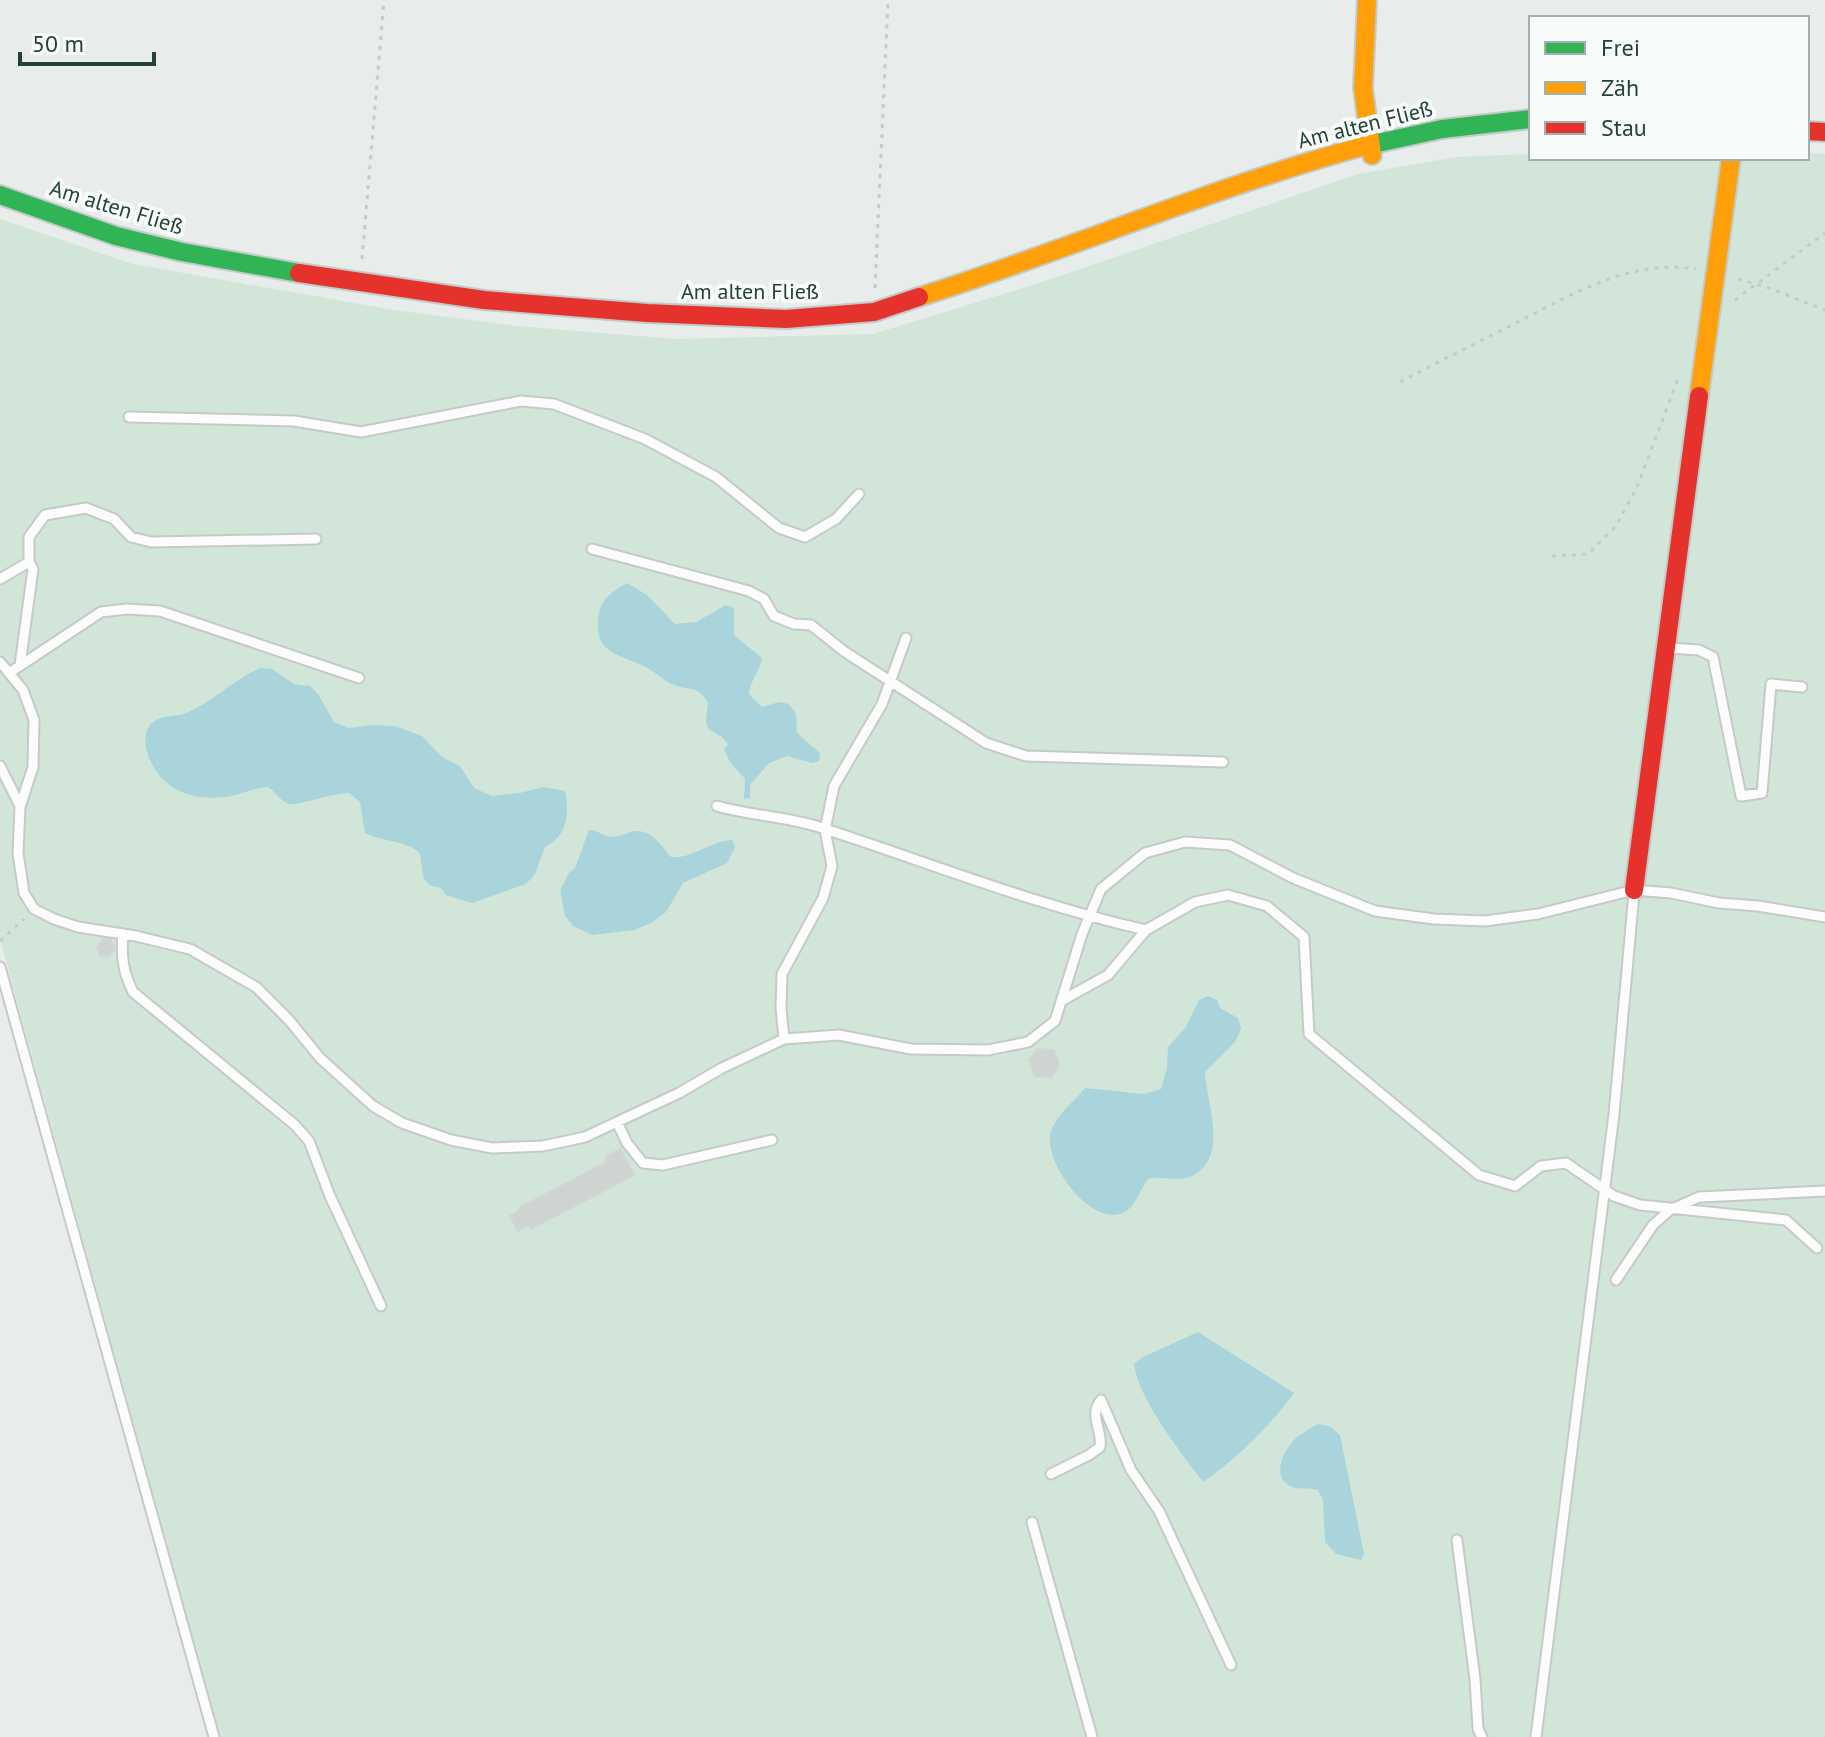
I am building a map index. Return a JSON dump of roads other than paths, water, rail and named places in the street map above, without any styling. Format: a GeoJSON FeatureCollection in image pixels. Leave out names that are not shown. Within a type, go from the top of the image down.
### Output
{"type":"FeatureCollection","features":[{"type":"Feature","properties":{"kind":"main road"},"geometry":{"type":"LineString","coordinates":[[1367,0],[1363,88],[1372,149]]}},
{"type":"Feature","properties":{"kind":"main road","name":"Am alten Fließ"},"geometry":{"type":"LineString","coordinates":[[0,195],[116,236],[182,252],[360,281],[484,300],[647,313],[786,319],[874,312],[983,277],[1287,167],[1372,149],[1442,129],[1529,119]]}},
{"type":"Feature","properties":{"kind":"main road"},"geometry":{"type":"LineString","coordinates":[[1634,890],[1731,160]]}},
{"type":"Feature","properties":{"kind":"lane"},"geometry":{"type":"LineString","coordinates":[[129,417],[294,421],[361,432],[521,401],[554,404],[645,439],[716,477],[779,528],[805,537],[836,519],[859,494]]}},
{"type":"Feature","properties":{"kind":"lane"},"geometry":{"type":"LineString","coordinates":[[20,665],[33,569],[29,562],[29,537],[45,515],[86,508],[114,519],[131,537],[151,542],[316,539]]}},
{"type":"Feature","properties":{"kind":"lane"},"geometry":{"type":"LineString","coordinates":[[592,549],[749,591],[764,599],[774,616],[794,624],[811,625],[891,682],[986,743],[1005,751],[1026,756],[1223,762]]}},
{"type":"Feature","properties":{"kind":"lane"},"geometry":{"type":"LineString","coordinates":[[0,579],[29,562]]}},
{"type":"Feature","properties":{"kind":"lane"},"geometry":{"type":"LineString","coordinates":[[9,673],[101,612],[127,609],[160,611],[359,678]]}},
{"type":"Feature","properties":{"kind":"lane"},"geometry":{"type":"LineString","coordinates":[[784,1039],[782,974],[823,898],[832,866],[825,830],[834,786],[882,704],[906,638]]}},
{"type":"Feature","properties":{"kind":"lane"},"geometry":{"type":"LineString","coordinates":[[1665,648],[1699,650],[1713,657],[1741,796],[1762,793],[1771,684],[1802,687]]}},
{"type":"Feature","properties":{"kind":"lane"},"geometry":{"type":"LineString","coordinates":[[0,662],[23,690],[34,720],[33,767],[20,807],[18,853],[24,893],[34,909],[78,927],[190,949],[256,987],[289,1020],[320,1058],[373,1106],[402,1123],[451,1140],[492,1148],[543,1146],[585,1137],[784,1039],[839,1035],[911,1049],[988,1050],[1028,1042],[1055,1021],[1101,889],[1145,853],[1185,842],[1230,845],[1293,878],[1375,911],[1434,919],[1485,921],[1511,918],[1634,890],[1825,917]]}},
{"type":"Feature","properties":{"kind":"lane"},"geometry":{"type":"LineString","coordinates":[[0,766],[20,807]]}},
{"type":"Feature","properties":{"kind":"lane"},"geometry":{"type":"LineString","coordinates":[[717,806],[825,830],[1089,917],[1146,930]]}},
{"type":"Feature","properties":{"kind":"lane"},"geometry":{"type":"LineString","coordinates":[[1536,1737],[1605,1188],[1634,890]]}},
{"type":"Feature","properties":{"kind":"lane"},"geometry":{"type":"LineString","coordinates":[[1061,1001],[1108,975],[1146,930],[1195,902],[1228,895],[1267,906],[1304,937],[1309,1034],[1479,1175],[1515,1186],[1541,1166],[1566,1163],[1614,1196],[1640,1205],[1786,1220],[1817,1248]]}},
{"type":"Feature","properties":{"kind":"lane"},"geometry":{"type":"LineString","coordinates":[[123,934],[121,956],[125,977],[133,992],[295,1125],[309,1141],[330,1196],[381,1306]]}},
{"type":"Feature","properties":{"kind":"lane"},"geometry":{"type":"LineString","coordinates":[[0,967],[214,1737]]}},
{"type":"Feature","properties":{"kind":"lane"},"geometry":{"type":"LineString","coordinates":[[617,1122],[627,1143],[643,1163],[663,1165],[772,1140]]}},
{"type":"Feature","properties":{"kind":"lane"},"geometry":{"type":"LineString","coordinates":[[1616,1280],[1653,1225],[1670,1210],[1699,1197],[1825,1191]]}},
{"type":"Feature","properties":{"kind":"lane"},"geometry":{"type":"LineString","coordinates":[[1051,1474],[1082,1460],[1100,1447],[1102,1438],[1095,1420],[1095,1408],[1101,1400],[1131,1470],[1159,1511],[1231,1665]]}},
{"type":"Feature","properties":{"kind":"lane"},"geometry":{"type":"LineString","coordinates":[[1032,1522],[1092,1737]]}},
{"type":"Feature","properties":{"kind":"lane"},"geometry":{"type":"LineString","coordinates":[[1457,1540],[1475,1679],[1478,1729],[1482,1737]]}},
{"type":"Feature","properties":{"kind":"water"},"geometry":{"type":"Polygon","coordinates":[[[627,583],[647,595],[675,624],[696,622],[726,605],[734,608],[734,635],[762,658],[749,694],[762,707],[779,702],[789,704],[796,714],[797,733],[820,753],[819,761],[812,763],[787,756],[769,763],[750,785],[750,798],[744,799],[745,779],[730,762],[724,749],[728,744],[708,729],[708,703],[701,694],[668,682],[646,667],[612,652],[601,640],[598,619],[601,607],[611,593],[627,583]]]}},
{"type":"Feature","properties":{"kind":"water"},"geometry":{"type":"Polygon","coordinates":[[[260,668],[272,669],[294,684],[310,686],[334,722],[349,728],[395,726],[422,736],[442,757],[460,766],[474,788],[492,796],[543,787],[565,791],[565,824],[558,837],[545,847],[535,874],[526,884],[472,903],[446,895],[441,888],[429,885],[423,877],[420,853],[414,849],[365,833],[360,802],[349,793],[289,804],[268,787],[225,797],[203,797],[183,792],[166,782],[158,774],[147,751],[145,737],[152,723],[196,708],[260,668]]]}},
{"type":"Feature","properties":{"kind":"water"},"geometry":{"type":"Polygon","coordinates":[[[589,830],[613,837],[642,832],[653,837],[671,857],[687,855],[724,841],[732,840],[735,847],[727,863],[683,883],[666,912],[651,923],[634,930],[592,935],[573,926],[565,916],[560,890],[575,868],[589,830]]]}},
{"type":"Feature","properties":{"kind":"water"},"geometry":{"type":"Polygon","coordinates":[[[1208,996],[1217,1000],[1220,1008],[1238,1018],[1241,1029],[1235,1042],[1205,1072],[1213,1128],[1210,1156],[1204,1167],[1192,1176],[1148,1179],[1135,1202],[1123,1213],[1111,1215],[1098,1211],[1073,1191],[1056,1163],[1050,1137],[1055,1123],[1085,1088],[1144,1094],[1161,1089],[1167,1068],[1168,1047],[1186,1027],[1199,1000],[1208,996]]]}},
{"type":"Feature","properties":{"kind":"water"},"geometry":{"type":"Polygon","coordinates":[[[1198,1332],[1294,1393],[1252,1441],[1203,1482],[1152,1409],[1137,1378],[1134,1364],[1198,1332]]]}},
{"type":"Feature","properties":{"kind":"water"},"geometry":{"type":"Polygon","coordinates":[[[1318,1424],[1331,1427],[1340,1435],[1364,1554],[1361,1560],[1336,1554],[1325,1542],[1323,1500],[1318,1490],[1292,1487],[1285,1483],[1280,1471],[1287,1449],[1296,1438],[1318,1424]]]}}]}
